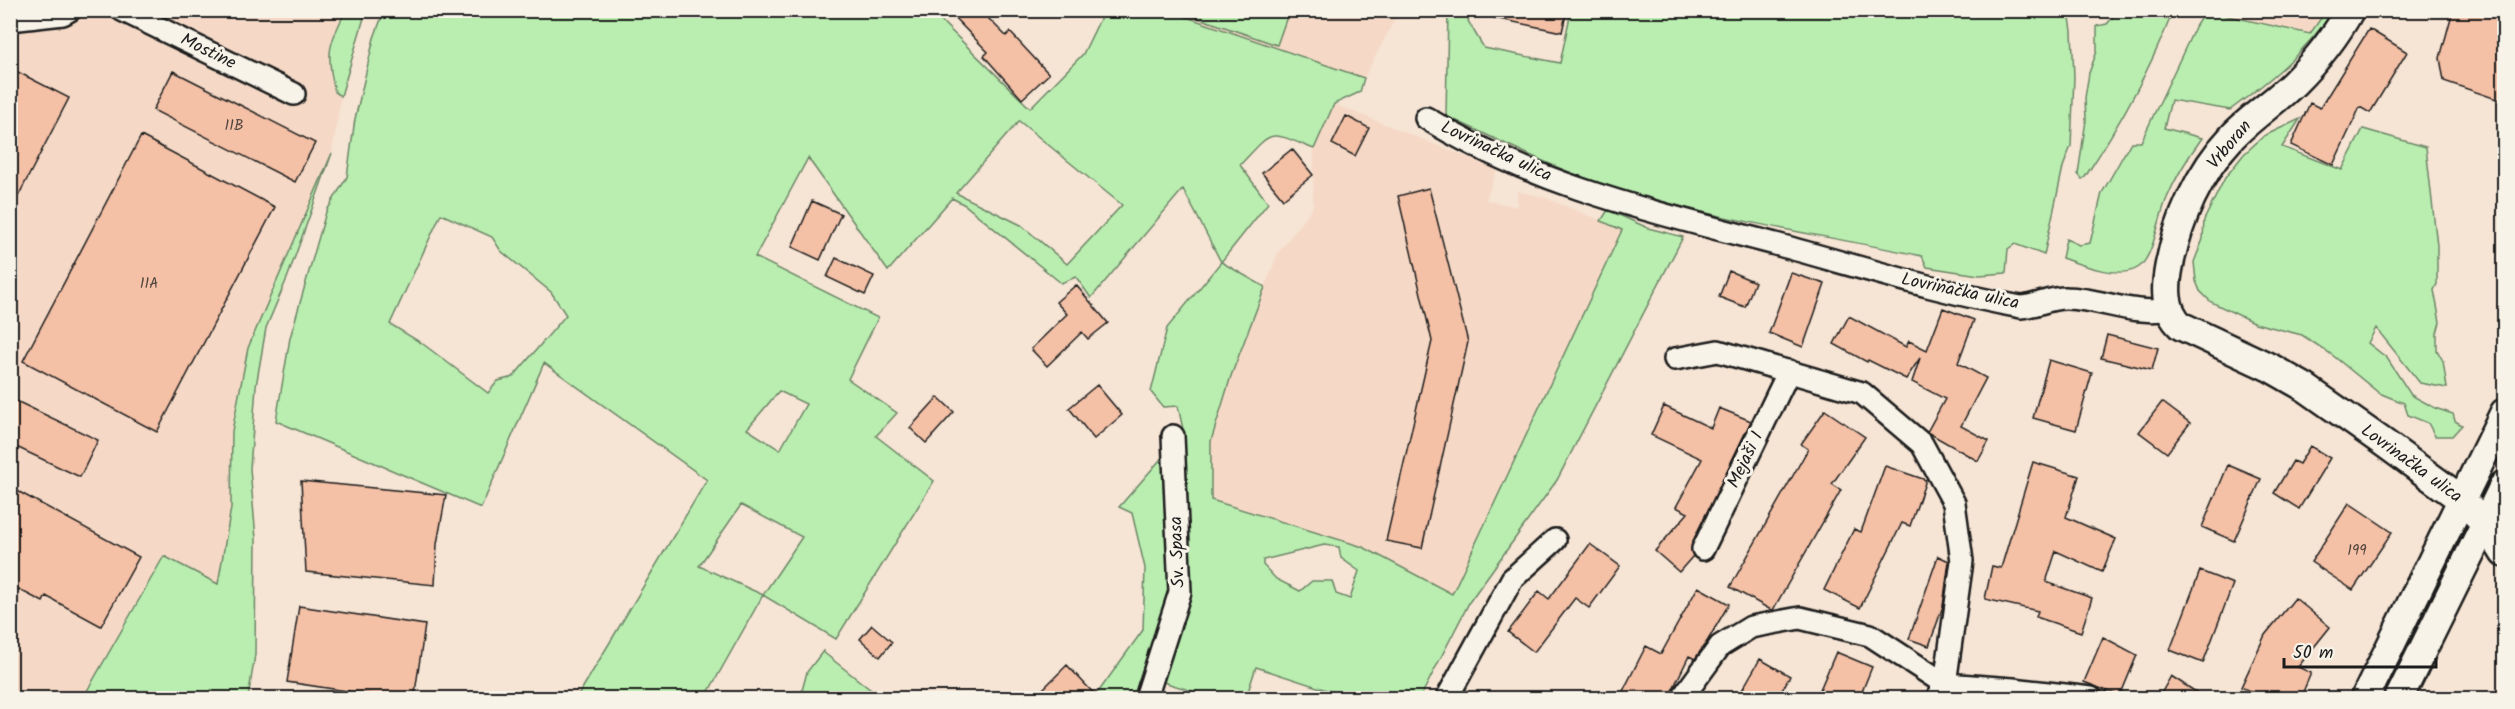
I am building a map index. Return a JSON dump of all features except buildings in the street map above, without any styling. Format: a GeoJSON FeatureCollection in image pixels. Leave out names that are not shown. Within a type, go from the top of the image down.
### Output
{"type":"FeatureCollection","features":[{"type":"Feature","properties":{"kind":"street"},"geometry":{"type":"LineString","coordinates":[[10,20],[63,14],[70,10]]}},
{"type":"Feature","properties":{"kind":"street","name":"Mostine"},"geometry":{"type":"LineString","coordinates":[[122,10],[294,94]]}},
{"type":"Feature","properties":{"kind":"street","name":"Vrboran"},"geometry":{"type":"LineString","coordinates":[[2169,309],[2166,293],[2173,244],[2185,213],[2217,155],[2232,137],[2294,83],[2313,62],[2350,10]]}},
{"type":"Feature","properties":{"kind":"street","name":"Lovrinačka ulica"},"geometry":{"type":"LineString","coordinates":[[1426,118],[1448,132],[1528,171],[1630,205],[1904,281],[2021,307],[2055,298],[2069,297],[2142,311],[2169,309],[2181,326],[2247,356],[2306,388],[2462,500],[2486,524],[2505,553]]}},
{"type":"Feature","properties":{"kind":"street"},"geometry":{"type":"LineString","coordinates":[[1675,359],[1718,351],[1862,393],[1922,444],[1954,503],[1962,561],[1941,692]]}},
{"type":"Feature","properties":{"kind":"street","name":"Mejaši I"},"geometry":{"type":"LineString","coordinates":[[1703,549],[1789,371]]}},
{"type":"Feature","properties":{"kind":"street"},"geometry":{"type":"LineString","coordinates":[[2365,699],[2505,413]]}},
{"type":"Feature","properties":{"kind":"street","name":"Sv. Spasa"},"geometry":{"type":"LineString","coordinates":[[1146,699],[1180,592],[1173,436]]}},
{"type":"Feature","properties":{"kind":"street"},"geometry":{"type":"LineString","coordinates":[[2399,699],[2505,485]]}},
{"type":"Feature","properties":{"kind":"street"},"geometry":{"type":"LineString","coordinates":[[1447,699],[1512,579],[1555,540]]}},
{"type":"Feature","properties":{"kind":"street"},"geometry":{"type":"LineString","coordinates":[[1682,699],[1720,646],[1751,627],[1800,618],[1870,635],[1941,692],[2013,688],[2091,699]]}},
{"type":"Feature","properties":{"kind":"shaded area"},"geometry":{"type":"Polygon","coordinates":[[[2219,10],[2333,11],[2315,34],[2219,14],[2219,10]]]}},
{"type":"Feature","properties":{"kind":"shaded area"},"geometry":{"type":"Polygon","coordinates":[[[10,11],[366,11],[341,96],[332,153],[248,348],[232,431],[231,508],[218,585],[163,556],[83,698],[11,698],[10,11]]]}},
{"type":"Feature","properties":{"kind":"shaded area"},"geometry":{"type":"Polygon","coordinates":[[[1169,11],[1399,11],[1364,78],[1169,11]]]}},
{"type":"Feature","properties":{"kind":"shaded area"},"geometry":{"type":"Polygon","coordinates":[[[1334,104],[1497,169],[1486,200],[1517,207],[1517,191],[1543,197],[1622,229],[1452,595],[1363,547],[1211,500],[1211,441],[1231,376],[1278,253],[1313,207],[1314,149],[1334,104]]]}},
{"type":"Feature","properties":{"kind":"green space"},"geometry":{"type":"Polygon","coordinates":[[[1289,10],[1277,45],[1178,11],[1289,10]]]}},
{"type":"Feature","properties":{"kind":"green space"},"geometry":{"type":"Polygon","coordinates":[[[2206,10],[2219,11],[2219,14],[2310,34],[2326,11],[2333,11],[2299,53],[2230,110],[2171,100],[2164,128],[2202,138],[2174,182],[2164,205],[2149,254],[2139,267],[2131,271],[2112,272],[2062,258],[2066,239],[2079,245],[2090,243],[2102,193],[2131,142],[2141,142],[2196,25],[2206,10]]]}},
{"type":"Feature","properties":{"kind":"green space"},"geometry":{"type":"Polygon","coordinates":[[[346,11],[366,11],[341,96],[335,92],[330,68],[330,50],[335,32],[346,11]]]}},
{"type":"Feature","properties":{"kind":"green space"},"geometry":{"type":"Polygon","coordinates":[[[384,11],[931,11],[1030,108],[1083,54],[1104,11],[1169,11],[1364,78],[1360,92],[1334,104],[1314,149],[1287,138],[1272,136],[1259,145],[1240,165],[1268,203],[1221,262],[1183,189],[1091,298],[1076,277],[1061,283],[965,205],[952,198],[888,271],[808,158],[755,257],[878,318],[848,379],[897,413],[876,436],[934,481],[836,639],[763,595],[705,698],[575,698],[707,480],[544,363],[481,508],[276,421],[290,338],[326,212],[347,177],[355,119],[374,38],[384,11]],[[1019,121],[956,193],[1021,225],[1067,264],[1122,205],[1019,121]],[[441,214],[390,324],[423,344],[488,393],[498,381],[513,377],[566,315],[551,292],[501,251],[492,237],[441,214]],[[779,391],[747,429],[780,450],[806,404],[779,391]],[[741,505],[699,566],[763,595],[802,537],[741,505]]]}},
{"type":"Feature","properties":{"kind":"green space"},"geometry":{"type":"Polygon","coordinates":[[[1448,11],[1471,11],[1468,21],[1484,48],[1560,63],[1571,11],[2069,11],[2074,77],[2071,146],[2063,167],[2044,255],[2015,244],[2008,249],[2006,273],[1979,275],[1927,267],[1922,256],[1701,212],[1657,201],[1571,173],[1446,116],[1448,11]]]}},
{"type":"Feature","properties":{"kind":"green space"},"geometry":{"type":"Polygon","coordinates":[[[2118,11],[2173,11],[2134,96],[2098,157],[2082,179],[2078,174],[2086,120],[2085,98],[2089,73],[2097,51],[2097,26],[2107,24],[2118,11]]]}},
{"type":"Feature","properties":{"kind":"green space"},"geometry":{"type":"Polygon","coordinates":[[[2300,119],[2282,147],[2342,170],[2363,129],[2426,147],[2437,246],[2437,284],[2434,290],[2440,322],[2437,333],[2437,350],[2443,361],[2447,388],[2420,383],[2376,328],[2368,343],[2387,358],[2411,395],[2435,408],[2453,414],[2455,421],[2462,425],[2452,436],[2435,436],[2428,423],[2408,415],[2404,403],[2379,393],[2331,354],[2302,335],[2255,323],[2211,302],[2200,291],[2196,281],[2194,262],[2203,239],[2204,220],[2225,178],[2244,154],[2264,136],[2300,119]]]}},
{"type":"Feature","properties":{"kind":"green space"},"geometry":{"type":"Polygon","coordinates":[[[332,153],[288,276],[266,328],[256,386],[250,469],[256,539],[255,655],[248,698],[83,698],[164,556],[218,584],[231,508],[232,431],[248,348],[332,153]]]}},
{"type":"Feature","properties":{"kind":"green space"},"geometry":{"type":"Polygon","coordinates":[[[1608,210],[1648,228],[1683,237],[1557,480],[1470,601],[1420,698],[1351,698],[1256,667],[1246,698],[1215,698],[1160,681],[1190,584],[1185,552],[1184,434],[1178,406],[1163,407],[1151,392],[1167,328],[1221,262],[1265,287],[1231,376],[1211,441],[1211,500],[1363,547],[1452,594],[1622,230],[1601,221],[1608,210]],[[1324,545],[1263,560],[1263,565],[1276,579],[1300,591],[1312,581],[1332,581],[1336,594],[1350,599],[1359,571],[1341,558],[1339,547],[1324,545]]]}},
{"type":"Feature","properties":{"kind":"green space"},"geometry":{"type":"Polygon","coordinates":[[[1167,452],[1171,563],[1169,607],[1139,698],[1094,698],[1143,630],[1145,568],[1132,513],[1119,507],[1167,452]]]}},
{"type":"Feature","properties":{"kind":"green space"},"geometry":{"type":"Polygon","coordinates":[[[823,651],[881,698],[800,698],[807,672],[823,651]]]}}]}
